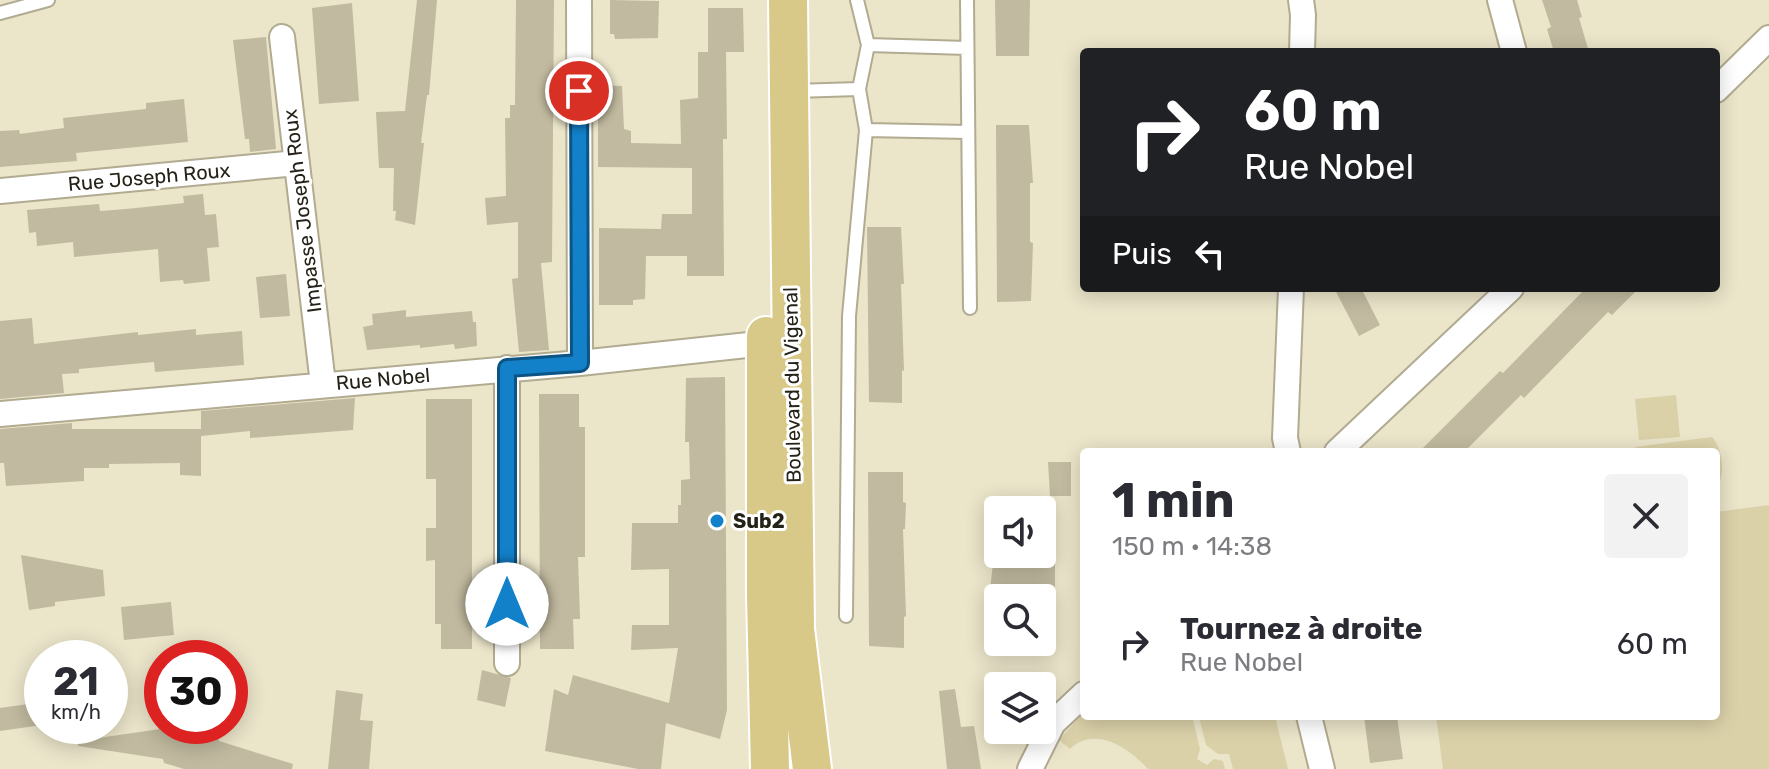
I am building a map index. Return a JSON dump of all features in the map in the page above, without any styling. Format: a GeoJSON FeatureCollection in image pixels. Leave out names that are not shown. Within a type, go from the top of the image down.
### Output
{"type":"FeatureCollection","features":[{"type":"Feature","properties":{"kind":"main road","name":"Boulevard du Vigenal"},"geometry":{"type":"LineString","coordinates":[[764,0],[766,594],[770,769]]}},
{"type":"Feature","properties":{"kind":"main road","name":"Boulevard du Vigenal"},"geometry":{"type":"LineString","coordinates":[[788,0],[795,629],[814,753]]}},
{"type":"Feature","properties":{"kind":"street"},"geometry":{"type":"LineString","coordinates":[[579,0],[580,363]]}},
{"type":"Feature","properties":{"kind":"street"},"geometry":{"type":"LineString","coordinates":[[1301,0],[1302,48]]}},
{"type":"Feature","properties":{"kind":"street"},"geometry":{"type":"LineString","coordinates":[[1500,0],[1513,48]]}},
{"type":"Feature","properties":{"kind":"street","name":"Impasse Joseph Roux"},"geometry":{"type":"LineString","coordinates":[[282,37],[323,384]]}},
{"type":"Feature","properties":{"kind":"street"},"geometry":{"type":"LineString","coordinates":[[1720,86],[1767,42]]}},
{"type":"Feature","properties":{"kind":"street","name":"Rue Joseph Roux"},"geometry":{"type":"LineString","coordinates":[[0,191],[297,163]]}},
{"type":"Feature","properties":{"kind":"street"},"geometry":{"type":"LineString","coordinates":[[1287,448],[1291,292]]}},
{"type":"Feature","properties":{"kind":"street"},"geometry":{"type":"LineString","coordinates":[[1341,448],[1507,292]]}},
{"type":"Feature","properties":{"kind":"street","name":"Rue Nobel"},"geometry":{"type":"LineString","coordinates":[[0,414],[580,363],[766,343]]}},
{"type":"Feature","properties":{"kind":"street"},"geometry":{"type":"LineString","coordinates":[[507,368],[507,663]]}},
{"type":"Feature","properties":{"kind":"street"},"geometry":{"type":"LineString","coordinates":[[1030,769],[1053,723],[1080,698]]}},
{"type":"Feature","properties":{"kind":"street"},"geometry":{"type":"LineString","coordinates":[[1310,720],[1322,769]]}},
{"type":"Feature","properties":{"kind":"lane"},"geometry":{"type":"LineString","coordinates":[[0,13],[48,0]]}},
{"type":"Feature","properties":{"kind":"lane"},"geometry":{"type":"LineString","coordinates":[[846,616],[849,316],[866,130],[859,89],[868,45],[857,0]]}},
{"type":"Feature","properties":{"kind":"lane"},"geometry":{"type":"LineString","coordinates":[[967,0],[970,308]]}},
{"type":"Feature","properties":{"kind":"lane"},"geometry":{"type":"LineString","coordinates":[[868,45],[967,48]]}},
{"type":"Feature","properties":{"kind":"lane"},"geometry":{"type":"LineString","coordinates":[[789,92],[859,89]]}},
{"type":"Feature","properties":{"kind":"lane"},"geometry":{"type":"LineString","coordinates":[[866,130],[968,132]]}},
{"type":"Feature","properties":{"kind":"shaded area"},"geometry":{"type":"Polygon","coordinates":[[[1676,395],[1680,437],[1639,440],[1635,399],[1676,395]]]}},
{"type":"Feature","properties":{"kind":"shaded area"},"geometry":{"type":"Polygon","coordinates":[[[1712,437],[1719,448],[1635,448],[1712,437]]]}},
{"type":"Feature","properties":{"kind":"shaded area"},"geometry":{"type":"Polygon","coordinates":[[[1720,452],[1722,461],[1720,480],[1720,452]]]}},
{"type":"Feature","properties":{"kind":"shaded area"},"geometry":{"type":"Polygon","coordinates":[[[1769,505],[1769,769],[1443,769],[1437,720],[1720,720],[1720,511],[1769,505]]]}},
{"type":"Feature","properties":{"kind":"shaded area"},"geometry":{"type":"Polygon","coordinates":[[[1080,716],[1080,720],[1193,720],[1200,749],[1197,759],[1207,765],[1214,759],[1223,761],[1225,769],[1148,769],[1122,747],[1111,742],[1090,739],[1070,749],[1059,740],[1080,716]]]}},
{"type":"Feature","properties":{"kind":"shaded area"},"geometry":{"type":"Polygon","coordinates":[[[1200,720],[1276,720],[1288,769],[1233,769],[1229,754],[1218,754],[1206,745],[1200,720]]]}},
{"type":"Feature","properties":{"kind":"building"},"geometry":{"type":"Polygon","coordinates":[[[417,0],[437,0],[415,225],[395,220],[394,168],[379,168],[376,112],[405,111],[417,0]]]}},
{"type":"Feature","properties":{"kind":"building"},"geometry":{"type":"Polygon","coordinates":[[[516,0],[554,0],[552,262],[541,263],[549,350],[519,352],[512,279],[518,278],[518,222],[487,225],[485,198],[506,196],[505,118],[510,118],[510,105],[515,105],[516,0]]]}},
{"type":"Feature","properties":{"kind":"building"},"geometry":{"type":"Polygon","coordinates":[[[610,0],[659,1],[658,38],[615,39],[614,34],[610,34],[610,0]]]}},
{"type":"Feature","properties":{"kind":"building"},"geometry":{"type":"Polygon","coordinates":[[[995,0],[1030,0],[1029,56],[996,56],[995,0]]]}},
{"type":"Feature","properties":{"kind":"building"},"geometry":{"type":"Polygon","coordinates":[[[1542,0],[1577,0],[1588,48],[1553,48],[1547,29],[1551,27],[1542,0]]]}},
{"type":"Feature","properties":{"kind":"building"},"geometry":{"type":"Polygon","coordinates":[[[352,3],[359,101],[319,104],[312,8],[352,3]]]}},
{"type":"Feature","properties":{"kind":"building"},"geometry":{"type":"Polygon","coordinates":[[[708,8],[743,8],[744,52],[726,52],[724,276],[687,276],[687,256],[646,256],[645,299],[633,300],[633,305],[599,305],[599,228],[661,229],[662,214],[692,214],[692,168],[598,167],[598,85],[622,86],[624,129],[631,131],[631,143],[681,144],[680,100],[698,98],[698,52],[708,52],[708,8]]]}},
{"type":"Feature","properties":{"kind":"building"},"geometry":{"type":"Polygon","coordinates":[[[266,37],[276,149],[250,152],[249,139],[245,139],[233,40],[266,37]]]}},
{"type":"Feature","properties":{"kind":"building"},"geometry":{"type":"Polygon","coordinates":[[[184,99],[188,142],[76,153],[77,161],[0,167],[0,131],[19,130],[20,134],[64,128],[63,118],[146,109],[146,103],[184,99]]]}},
{"type":"Feature","properties":{"kind":"building"},"geometry":{"type":"Polygon","coordinates":[[[996,125],[1029,125],[1033,183],[1030,183],[1030,242],[1033,243],[1031,301],[997,302],[996,125]]]}},
{"type":"Feature","properties":{"kind":"building"},"geometry":{"type":"Polygon","coordinates":[[[203,194],[205,215],[216,214],[219,247],[207,248],[210,281],[184,284],[183,280],[160,282],[158,249],[74,257],[73,242],[37,246],[36,232],[29,233],[27,210],[99,204],[100,211],[126,209],[184,203],[183,196],[203,194]]]}},
{"type":"Feature","properties":{"kind":"building"},"geometry":{"type":"Polygon","coordinates":[[[867,227],[901,227],[904,284],[901,284],[902,403],[869,402],[867,227]]]}},
{"type":"Feature","properties":{"kind":"building"},"geometry":{"type":"Polygon","coordinates":[[[286,274],[290,316],[260,318],[256,277],[286,274]]]}},
{"type":"Feature","properties":{"kind":"building"},"geometry":{"type":"Polygon","coordinates":[[[1336,292],[1363,292],[1380,325],[1359,336],[1336,292]]]}},
{"type":"Feature","properties":{"kind":"building"},"geometry":{"type":"Polygon","coordinates":[[[1582,292],[1635,292],[1612,315],[1608,312],[1524,398],[1521,395],[1468,448],[1423,448],[1500,371],[1503,373],[1582,292]]]}},
{"type":"Feature","properties":{"kind":"building"},"geometry":{"type":"Polygon","coordinates":[[[406,310],[406,317],[472,311],[473,322],[476,322],[477,346],[455,349],[454,344],[420,348],[420,345],[367,350],[363,327],[373,325],[372,314],[406,310]]]}},
{"type":"Feature","properties":{"kind":"building"},"geometry":{"type":"Polygon","coordinates":[[[32,318],[34,344],[138,332],[138,335],[196,329],[196,335],[242,331],[244,365],[155,372],[154,362],[79,369],[79,373],[62,374],[64,393],[0,399],[0,321],[32,318]]]}},
{"type":"Feature","properties":{"kind":"building"},"geometry":{"type":"Polygon","coordinates":[[[725,377],[727,710],[720,739],[666,723],[661,769],[638,769],[545,751],[554,689],[568,695],[573,675],[669,703],[678,648],[631,650],[632,625],[669,625],[669,569],[631,570],[632,523],[678,523],[681,480],[690,479],[689,442],[685,442],[686,378],[725,377]]]}},
{"type":"Feature","properties":{"kind":"building"},"geometry":{"type":"Polygon","coordinates":[[[539,394],[579,394],[579,427],[585,427],[585,557],[578,557],[580,619],[573,619],[574,649],[540,649],[539,394]]]}},
{"type":"Feature","properties":{"kind":"building"},"geometry":{"type":"Polygon","coordinates":[[[355,398],[353,430],[250,438],[250,431],[201,436],[201,411],[355,398]]]}},
{"type":"Feature","properties":{"kind":"building"},"geometry":{"type":"Polygon","coordinates":[[[426,399],[472,399],[472,649],[441,649],[441,624],[435,624],[435,560],[426,561],[426,528],[436,528],[436,479],[426,479],[426,399]]]}},
{"type":"Feature","properties":{"kind":"building"},"geometry":{"type":"Polygon","coordinates":[[[72,423],[72,429],[201,429],[201,476],[180,475],[180,463],[109,464],[109,468],[84,468],[84,481],[6,486],[4,463],[0,463],[0,429],[72,423]]]}},
{"type":"Feature","properties":{"kind":"building"},"geometry":{"type":"Polygon","coordinates":[[[1048,462],[1071,462],[1071,496],[1050,496],[1048,462]]]}},
{"type":"Feature","properties":{"kind":"building"},"geometry":{"type":"Polygon","coordinates":[[[868,472],[903,472],[903,502],[906,503],[903,529],[904,648],[869,646],[868,472]]]}},
{"type":"Feature","properties":{"kind":"building"},"geometry":{"type":"Polygon","coordinates":[[[21,555],[103,570],[105,596],[55,602],[55,606],[29,610],[21,555]]]}},
{"type":"Feature","properties":{"kind":"building"},"geometry":{"type":"Polygon","coordinates":[[[992,568],[1055,568],[1055,584],[991,584],[992,568]]]}},
{"type":"Feature","properties":{"kind":"building"},"geometry":{"type":"Polygon","coordinates":[[[171,602],[174,635],[124,640],[121,607],[171,602]]]}},
{"type":"Feature","properties":{"kind":"building"},"geometry":{"type":"Polygon","coordinates":[[[482,670],[511,678],[505,707],[477,700],[482,670]]]}},
{"type":"Feature","properties":{"kind":"building"},"geometry":{"type":"Polygon","coordinates":[[[955,689],[961,727],[974,726],[981,769],[947,769],[939,691],[955,689]]]}},
{"type":"Feature","properties":{"kind":"building"},"geometry":{"type":"Polygon","coordinates":[[[336,690],[363,694],[360,720],[373,721],[369,769],[328,769],[336,690]]]}},
{"type":"Feature","properties":{"kind":"building"},"geometry":{"type":"Polygon","coordinates":[[[24,705],[24,728],[0,731],[0,708],[24,705]]]}},
{"type":"Feature","properties":{"kind":"building"},"geometry":{"type":"Polygon","coordinates":[[[1365,720],[1398,720],[1403,759],[1370,763],[1365,720]]]}},
{"type":"Feature","properties":{"kind":"building"},"geometry":{"type":"Polygon","coordinates":[[[144,731],[144,744],[229,744],[293,764],[292,769],[184,769],[164,763],[163,759],[78,746],[128,744],[128,734],[144,731]]]}},
{"type":"Feature","properties":{"kind":"place","name":"Sub2"},"geometry":{"type":"Point","coordinates":[717,521]}},
{"type":"Feature","properties":{"kind":"route"},"geometry":{"type":"LineString","coordinates":[[507,604],[507,368],[580,363],[579,91]]}}]}
